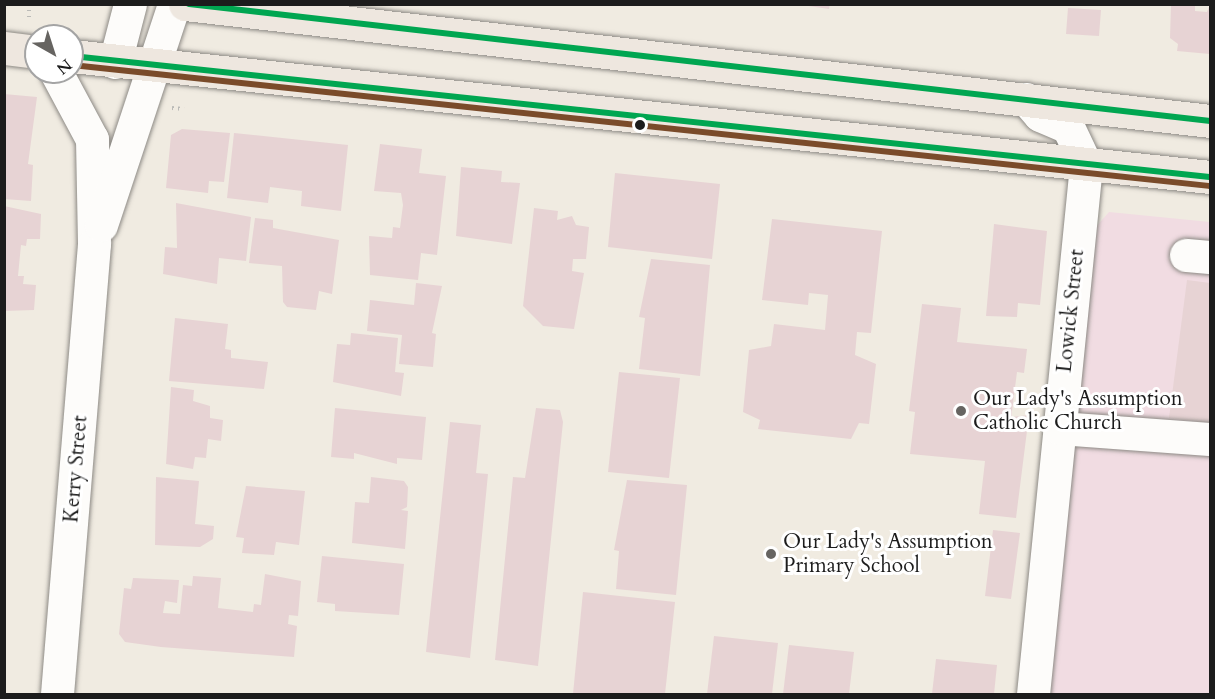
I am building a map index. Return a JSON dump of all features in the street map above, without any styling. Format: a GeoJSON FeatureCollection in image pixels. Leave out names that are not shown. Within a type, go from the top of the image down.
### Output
{"type":"FeatureCollection","features":[{"type":"Feature","properties":{"kind":"main road"},"geometry":{"type":"LineString","coordinates":[[185,4],[1210,121]]}},
{"type":"Feature","properties":{"kind":"main road"},"geometry":{"type":"LineString","coordinates":[[4,48],[24,50]]}},
{"type":"Feature","properties":{"kind":"main road"},"geometry":{"type":"LineString","coordinates":[[84,58],[1210,177]]}},
{"type":"Feature","properties":{"kind":"street"},"geometry":{"type":"LineString","coordinates":[[115,62],[130,4]]}},
{"type":"Feature","properties":{"kind":"street","name":"Kerry Street"},"geometry":{"type":"LineString","coordinates":[[94,244],[157,67],[174,4]]}},
{"type":"Feature","properties":{"kind":"street","name":"Kerry Street"},"geometry":{"type":"LineString","coordinates":[[57,694],[94,244],[92,139],[62,84]]}},
{"type":"Feature","properties":{"kind":"street"},"geometry":{"type":"LineString","coordinates":[[1026,99],[1040,115],[1068,127],[1086,165]]}},
{"type":"Feature","properties":{"kind":"street","name":"Lowick Street"},"geometry":{"type":"LineString","coordinates":[[1033,694],[1086,165]]}},
{"type":"Feature","properties":{"kind":"street"},"geometry":{"type":"LineString","coordinates":[[1059,428],[1210,439]]}},
{"type":"Feature","properties":{"kind":"shaded area"},"geometry":{"type":"Polygon","coordinates":[[[1109,212],[1210,222],[1210,694],[1033,694],[1077,248],[1109,212]]]}},
{"type":"Feature","properties":{"kind":"building"},"geometry":{"type":"Polygon","coordinates":[[[795,4],[830,4],[829,9],[795,4]]]}},
{"type":"Feature","properties":{"kind":"building"},"geometry":{"type":"Polygon","coordinates":[[[1171,4],[1195,4],[1195,11],[1207,12],[1210,4],[1210,54],[1177,51],[1178,44],[1170,38],[1171,4]]]}},
{"type":"Feature","properties":{"kind":"building"},"geometry":{"type":"Polygon","coordinates":[[[1068,8],[1101,10],[1099,36],[1066,34],[1068,8]]]}},
{"type":"Feature","properties":{"kind":"building"},"geometry":{"type":"Polygon","coordinates":[[[4,94],[37,97],[28,164],[33,165],[31,201],[4,199],[4,94]]]}},
{"type":"Feature","properties":{"kind":"building"},"geometry":{"type":"Polygon","coordinates":[[[182,129],[230,133],[224,182],[209,181],[208,193],[166,188],[171,135],[182,129]]]}},
{"type":"Feature","properties":{"kind":"building"},"geometry":{"type":"Polygon","coordinates":[[[234,133],[348,145],[341,211],[301,206],[302,191],[270,187],[268,203],[227,198],[234,133]]]}},
{"type":"Feature","properties":{"kind":"building"},"geometry":{"type":"Polygon","coordinates":[[[380,144],[422,149],[419,173],[446,176],[437,255],[421,253],[418,280],[370,275],[369,236],[392,238],[393,227],[400,228],[403,205],[401,193],[374,191],[380,144]]]}},
{"type":"Feature","properties":{"kind":"building"},"geometry":{"type":"Polygon","coordinates":[[[461,167],[502,171],[501,182],[520,183],[512,244],[456,236],[461,167]]]}},
{"type":"Feature","properties":{"kind":"building"},"geometry":{"type":"Polygon","coordinates":[[[615,173],[720,184],[712,259],[608,247],[615,173]]]}},
{"type":"Feature","properties":{"kind":"building"},"geometry":{"type":"Polygon","coordinates":[[[176,203],[251,217],[246,261],[219,258],[217,284],[163,274],[165,247],[177,248],[176,203]]]}},
{"type":"Feature","properties":{"kind":"building"},"geometry":{"type":"Polygon","coordinates":[[[4,206],[41,214],[40,239],[27,239],[26,246],[21,245],[18,276],[24,276],[23,284],[36,285],[34,310],[4,311],[4,206]]]}},
{"type":"Feature","properties":{"kind":"building"},"geometry":{"type":"Polygon","coordinates":[[[534,208],[558,211],[557,220],[572,216],[576,225],[589,227],[586,259],[573,259],[572,271],[584,273],[574,329],[543,326],[523,306],[534,208]]]}},
{"type":"Feature","properties":{"kind":"building"},"geometry":{"type":"Polygon","coordinates":[[[255,218],[273,220],[273,228],[339,240],[332,294],[319,291],[316,310],[287,307],[283,302],[282,266],[249,263],[255,218]]]}},
{"type":"Feature","properties":{"kind":"building"},"geometry":{"type":"Polygon","coordinates":[[[772,219],[882,231],[871,333],[857,332],[855,355],[876,364],[869,424],[859,423],[851,439],[758,429],[760,420],[743,412],[749,350],[771,346],[774,324],[825,330],[828,295],[809,293],[808,305],[762,300],[772,219]]]}},
{"type":"Feature","properties":{"kind":"building"},"geometry":{"type":"Polygon","coordinates":[[[994,224],[1047,231],[1040,305],[1018,303],[1017,317],[986,316],[994,224]]]}},
{"type":"Feature","properties":{"kind":"building"},"geometry":{"type":"Polygon","coordinates":[[[651,259],[710,265],[700,376],[639,369],[645,318],[639,317],[651,259]]]}},
{"type":"Feature","properties":{"kind":"building"},"geometry":{"type":"Polygon","coordinates":[[[1187,280],[1210,283],[1210,423],[1169,418],[1187,280]]]}},
{"type":"Feature","properties":{"kind":"building"},"geometry":{"type":"Polygon","coordinates":[[[416,283],[442,286],[432,333],[436,334],[433,367],[399,364],[402,335],[367,331],[370,300],[414,305],[416,283]]]}},
{"type":"Feature","properties":{"kind":"building","name":"Our Lady's Assumption Catholic Church"},"geometry":{"type":"Polygon","coordinates":[[[922,304],[961,308],[957,342],[1027,349],[1024,373],[1017,372],[1012,411],[1012,417],[1029,415],[1016,518],[979,514],[985,461],[910,454],[915,412],[909,411],[922,304]]]}},
{"type":"Feature","properties":{"kind":"building"},"geometry":{"type":"Polygon","coordinates":[[[175,318],[228,324],[225,349],[231,350],[231,358],[268,362],[264,389],[169,381],[175,318]]]}},
{"type":"Feature","properties":{"kind":"building"},"geometry":{"type":"Polygon","coordinates":[[[351,333],[398,338],[395,372],[404,373],[401,396],[333,382],[337,344],[350,345],[351,333]]]}},
{"type":"Feature","properties":{"kind":"building"},"geometry":{"type":"Polygon","coordinates":[[[619,372],[680,378],[669,478],[608,472],[619,372]]]}},
{"type":"Feature","properties":{"kind":"building"},"geometry":{"type":"Polygon","coordinates":[[[171,387],[194,390],[193,401],[210,406],[210,418],[223,420],[221,441],[208,439],[206,458],[195,457],[193,469],[166,464],[171,387]]]}},
{"type":"Feature","properties":{"kind":"building"},"geometry":{"type":"Polygon","coordinates":[[[335,408],[426,417],[422,460],[397,458],[397,464],[354,453],[354,459],[331,457],[335,408]]]}},
{"type":"Feature","properties":{"kind":"building"},"geometry":{"type":"Polygon","coordinates":[[[536,408],[560,410],[563,422],[538,666],[495,660],[513,477],[525,478],[536,408]]]}},
{"type":"Feature","properties":{"kind":"building"},"geometry":{"type":"Polygon","coordinates":[[[450,422],[481,425],[476,473],[488,474],[470,658],[426,652],[450,422]]]}},
{"type":"Feature","properties":{"kind":"building"},"geometry":{"type":"Polygon","coordinates":[[[156,477],[199,481],[195,524],[214,526],[213,539],[200,547],[155,545],[156,477]]]}},
{"type":"Feature","properties":{"kind":"building"},"geometry":{"type":"Polygon","coordinates":[[[371,477],[404,481],[408,487],[407,507],[401,510],[408,511],[405,549],[352,543],[355,502],[369,503],[371,477]]]}},
{"type":"Feature","properties":{"kind":"building"},"geometry":{"type":"Polygon","coordinates":[[[627,480],[687,485],[676,595],[616,589],[619,551],[614,550],[627,480]]]}},
{"type":"Feature","properties":{"kind":"building"},"geometry":{"type":"Polygon","coordinates":[[[246,486],[305,491],[299,545],[276,542],[274,555],[242,553],[244,538],[236,537],[246,486]]]}},
{"type":"Feature","properties":{"kind":"building"},"geometry":{"type":"Polygon","coordinates":[[[993,530],[1020,533],[1011,599],[985,596],[993,530]]]}},
{"type":"Feature","properties":{"kind":"building"},"geometry":{"type":"Polygon","coordinates":[[[322,556],[404,564],[399,615],[335,611],[335,604],[317,602],[322,556]]]}},
{"type":"Feature","properties":{"kind":"building"},"geometry":{"type":"Polygon","coordinates":[[[265,574],[301,581],[298,616],[289,615],[288,624],[297,626],[294,657],[161,647],[125,642],[119,634],[124,588],[131,589],[133,578],[179,580],[177,603],[165,601],[163,613],[180,614],[183,585],[192,586],[193,576],[221,578],[218,608],[253,612],[254,604],[261,605],[265,574]]]}},
{"type":"Feature","properties":{"kind":"building"},"geometry":{"type":"Polygon","coordinates":[[[583,592],[675,602],[665,694],[573,694],[583,592]]]}},
{"type":"Feature","properties":{"kind":"building"},"geometry":{"type":"Polygon","coordinates":[[[714,636],[778,643],[772,694],[707,694],[714,636]]]}},
{"type":"Feature","properties":{"kind":"building"},"geometry":{"type":"Polygon","coordinates":[[[789,645],[854,652],[849,694],[783,694],[789,645]]]}},
{"type":"Feature","properties":{"kind":"building"},"geometry":{"type":"Polygon","coordinates":[[[936,659],[997,665],[994,694],[932,694],[936,659]]]}},
{"type":"Feature","properties":{"kind":"transit line"},"geometry":{"type":"LineString","coordinates":[[189,4],[1210,121]]}},
{"type":"Feature","properties":{"kind":"transit line"},"geometry":{"type":"LineString","coordinates":[[84,57],[1210,177]]}},
{"type":"Feature","properties":{"kind":"transit line"},"geometry":{"type":"LineString","coordinates":[[84,66],[1209,186]]}},
{"type":"Feature","properties":{"kind":"place","name":"Our Lady's Assumption Catholic Church"},"geometry":{"type":"Point","coordinates":[961,411]}},
{"type":"Feature","properties":{"kind":"place","name":"Our Lady's Assumption Primary School"},"geometry":{"type":"Point","coordinates":[771,554]}}]}
